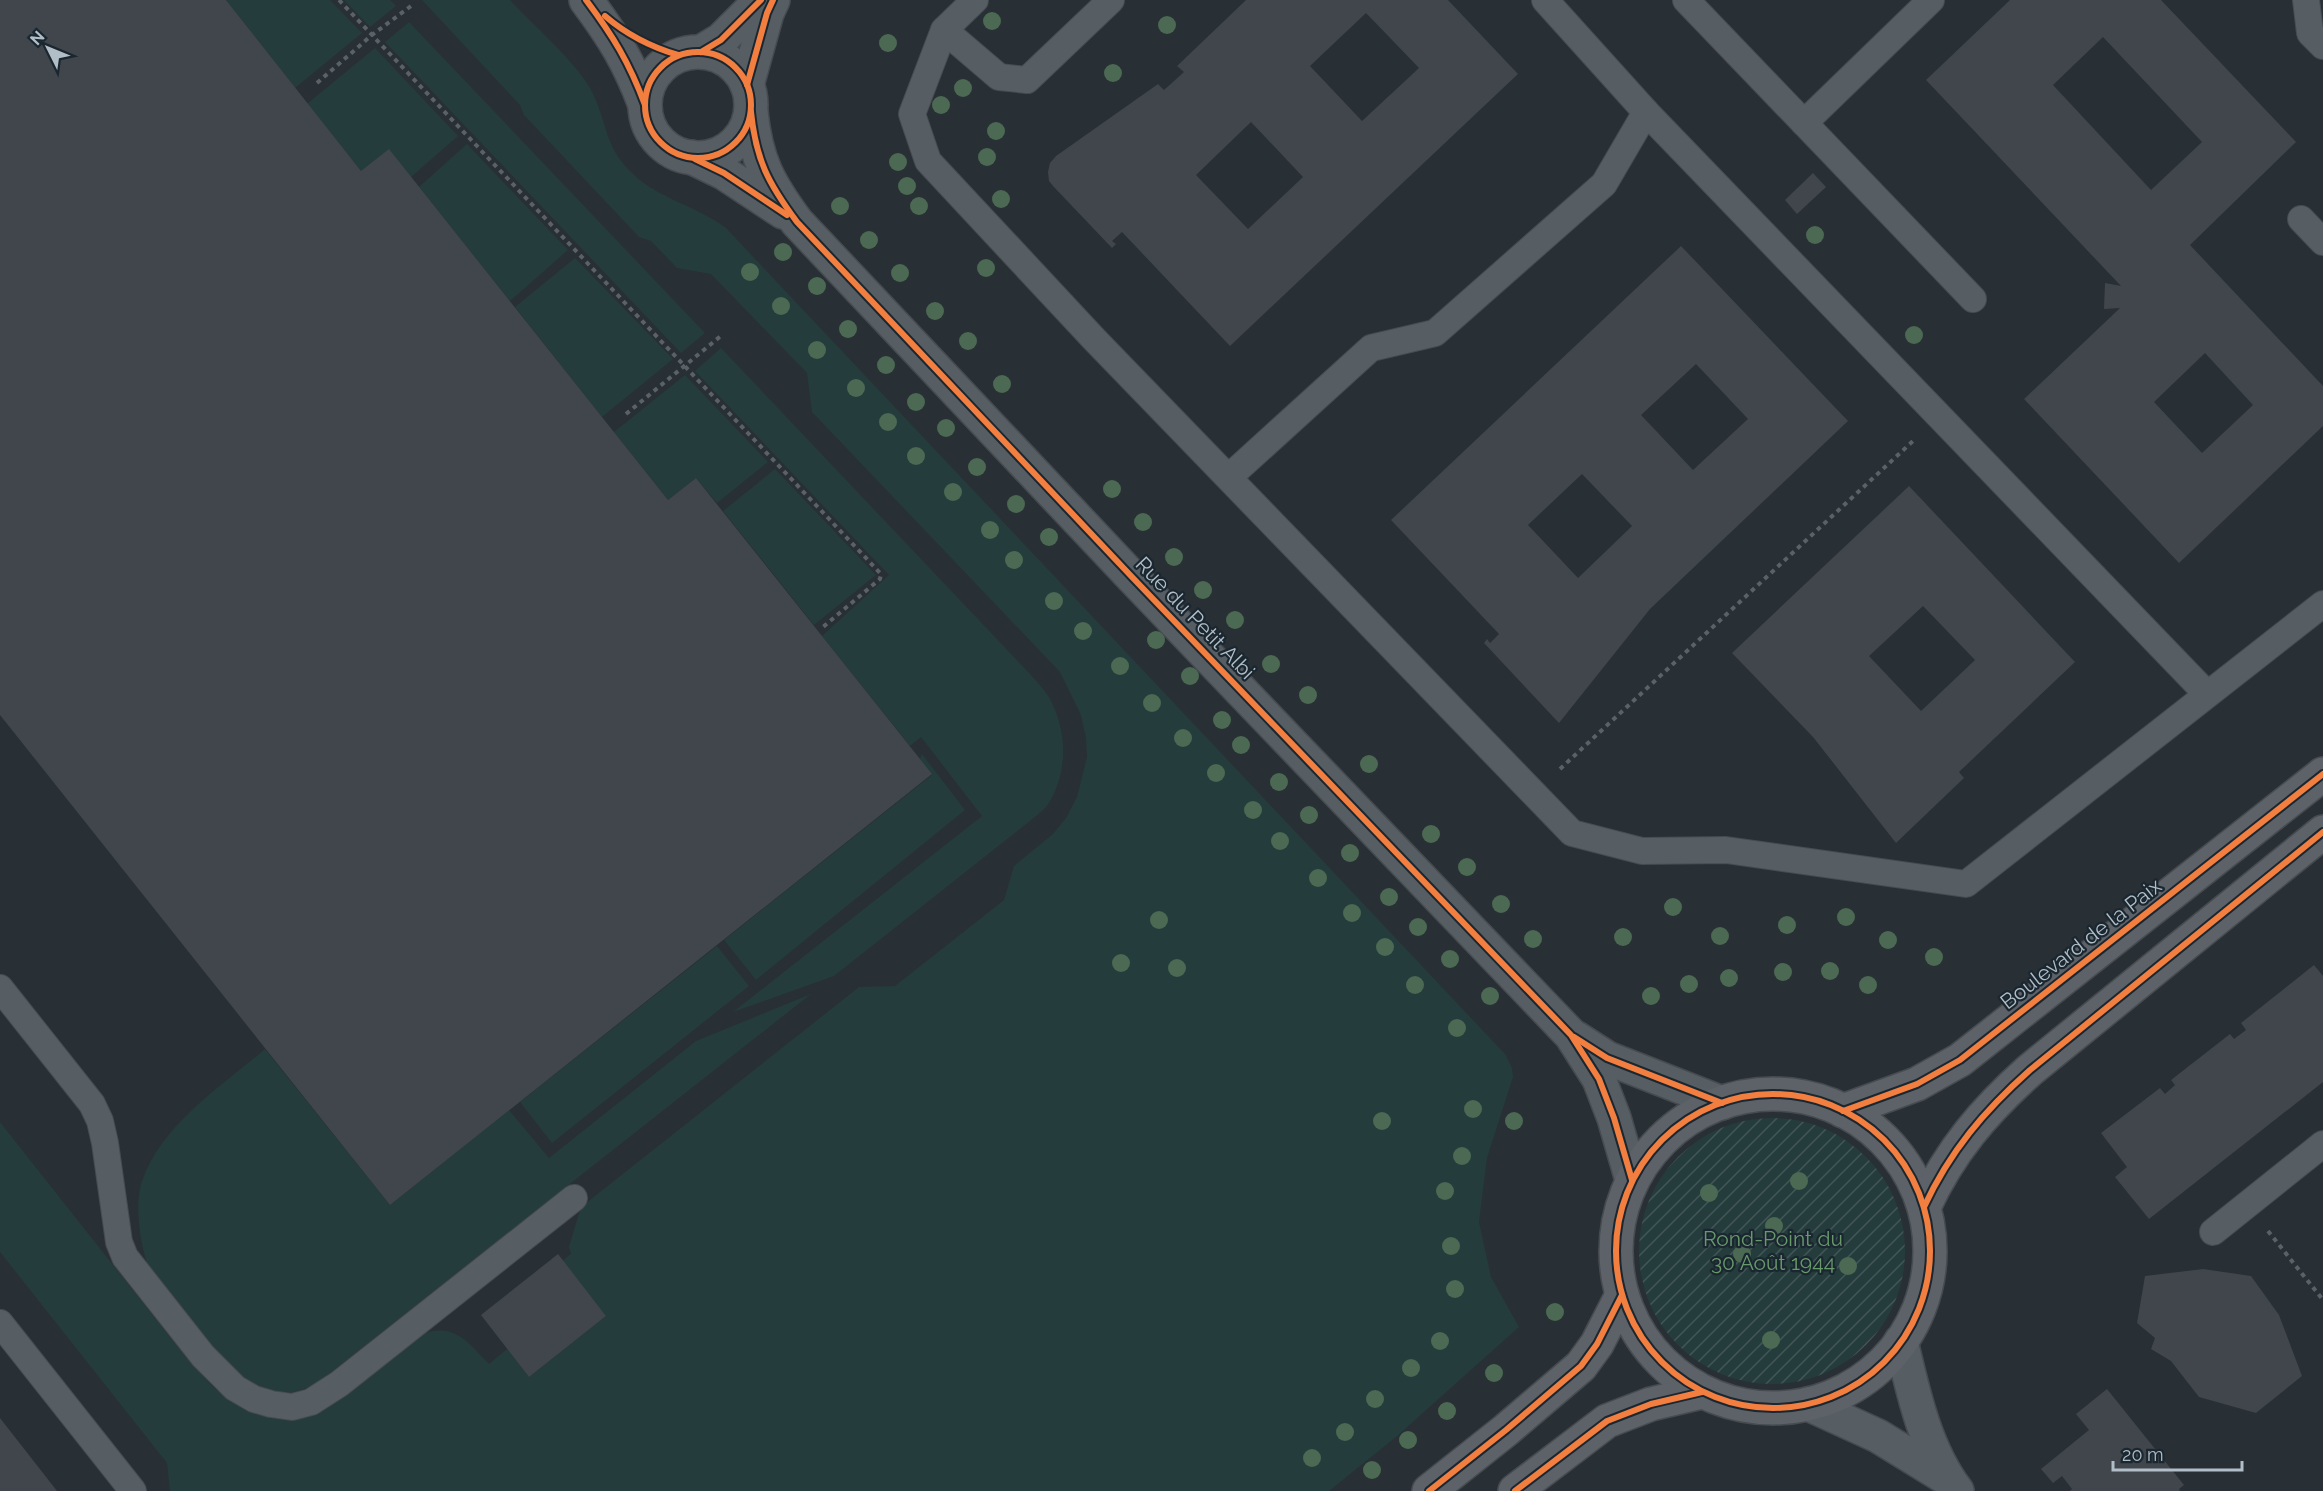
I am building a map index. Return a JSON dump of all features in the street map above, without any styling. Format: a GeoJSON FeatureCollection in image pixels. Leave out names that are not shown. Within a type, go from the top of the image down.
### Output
{"type":"FeatureCollection","features":[{"type":"Feature","properties":{"kind":"main road","name":"Boulevard de la Paix"},"geometry":{"type":"LineString","coordinates":[[1843,1110],[1917,1084],[1960,1060],[2323,774]]}},
{"type":"Feature","properties":{"kind":"main road"},"geometry":{"type":"LineString","coordinates":[[1924,1207],[1951,1155],[1999,1098],[2030,1070],[2323,832]]}},
{"type":"Feature","properties":{"kind":"main road"},"geometry":{"type":"LineString","coordinates":[[1783,1094],[1814,1099],[1843,1110],[1870,1128],[1893,1150],[1911,1177],[1924,1207],[1930,1253],[1928,1277],[1913,1321],[1901,1341],[1880,1366],[1860,1381],[1831,1397],[1786,1408],[1743,1406],[1702,1392],[1671,1371],[1646,1344],[1628,1312],[1622,1295],[1616,1262],[1616,1236],[1620,1212],[1632,1180],[1649,1155],[1670,1133],[1695,1115],[1722,1103],[1752,1095],[1783,1094]]}},
{"type":"Feature","properties":{"kind":"main road"},"geometry":{"type":"LineString","coordinates":[[1429,1491],[1581,1366],[1597,1344],[1622,1295]]}},
{"type":"Feature","properties":{"kind":"main road"},"geometry":{"type":"LineString","coordinates":[[1515,1491],[1607,1421],[1651,1404],[1702,1392]]}},
{"type":"Feature","properties":{"kind":"street"},"geometry":{"type":"LineString","coordinates":[[586,0],[620,29],[650,45],[690,53],[716,55],[729,61],[740,72],[749,98],[747,125],[730,147],[718,154],[691,157],[676,153],[658,139],[647,120],[646,93],[656,71],[666,62],[690,53],[721,40],[761,0]]}},
{"type":"Feature","properties":{"kind":"street"},"geometry":{"type":"LineString","coordinates":[[586,0],[614,37],[635,78],[645,105]]}},
{"type":"Feature","properties":{"kind":"street","name":"Rue du Petit Albi"},"geometry":{"type":"LineString","coordinates":[[773,0],[767,13],[749,98],[756,145],[775,192],[797,222],[1571,1035],[1599,1079],[1614,1118],[1632,1180]]}},
{"type":"Feature","properties":{"kind":"street","name":"Rue du Petit Albi"},"geometry":{"type":"LineString","coordinates":[[691,157],[724,173],[797,222]]}},
{"type":"Feature","properties":{"kind":"street","name":"Rue du Petit Albi"},"geometry":{"type":"LineString","coordinates":[[1571,1035],[1607,1058],[1722,1103]]}},
{"type":"Feature","properties":{"kind":"street"},"geometry":{"type":"LineString","coordinates":[[1901,1341],[1916,1403],[1953,1485]]}},
{"type":"Feature","properties":{"kind":"street"},"geometry":{"type":"LineString","coordinates":[[1808,1404],[1878,1436],[1953,1485]]}},
{"type":"Feature","properties":{"kind":"lane"},"geometry":{"type":"LineString","coordinates":[[975,0],[944,30],[912,114],[928,161],[1094,339],[1572,833],[1642,851],[1726,850],[1966,884],[2323,604]]}},
{"type":"Feature","properties":{"kind":"lane"},"geometry":{"type":"LineString","coordinates":[[944,30],[999,76],[1027,80],[1111,0]]}},
{"type":"Feature","properties":{"kind":"lane"},"geometry":{"type":"LineString","coordinates":[[1686,0],[1973,298]]}},
{"type":"Feature","properties":{"kind":"lane"},"geometry":{"type":"LineString","coordinates":[[1804,123],[1931,0]]}},
{"type":"Feature","properties":{"kind":"lane"},"geometry":{"type":"LineString","coordinates":[[2306,0],[2310,33],[2323,46]]}},
{"type":"Feature","properties":{"kind":"lane"},"geometry":{"type":"LineString","coordinates":[[1548,1],[1646,112],[2206,694]]}},
{"type":"Feature","properties":{"kind":"lane"},"geometry":{"type":"LineString","coordinates":[[1229,477],[1371,348],[1435,333],[1604,184],[1646,112]]}},
{"type":"Feature","properties":{"kind":"lane"},"geometry":{"type":"LineString","coordinates":[[2301,219],[2323,242]]}},
{"type":"Feature","properties":{"kind":"lane"},"geometry":{"type":"LineString","coordinates":[[0,988],[92,1104],[100,1121],[105,1143],[115,1227],[125,1257],[221,1376],[254,1399],[292,1407],[311,1402],[339,1384],[574,1198]]}},
{"type":"Feature","properties":{"kind":"lane"},"geometry":{"type":"LineString","coordinates":[[2213,1232],[2323,1144]]}},
{"type":"Feature","properties":{"kind":"lane"},"geometry":{"type":"LineString","coordinates":[[0,1323],[133,1491]]}},
{"type":"Feature","properties":{"kind":"path"},"geometry":{"type":"LineString","coordinates":[[339,0],[881,574],[879,579],[823,627]]}},
{"type":"Feature","properties":{"kind":"path"},"geometry":{"type":"LineString","coordinates":[[317,83],[372,35],[411,6]]}},
{"type":"Feature","properties":{"kind":"path"},"geometry":{"type":"LineString","coordinates":[[626,414],[722,335]]}},
{"type":"Feature","properties":{"kind":"path"},"geometry":{"type":"LineString","coordinates":[[1533,794],[1939,416]]}},
{"type":"Feature","properties":{"kind":"path"},"geometry":{"type":"LineString","coordinates":[[2247,1205],[2323,1300]]}},
{"type":"Feature","properties":{"kind":"green space"},"geometry":{"type":"Polygon","coordinates":[[[226,0],[330,0],[362,33],[295,88],[226,0]]]}},
{"type":"Feature","properties":{"kind":"green space"},"geometry":{"type":"Polygon","coordinates":[[[344,0],[390,0],[396,6],[370,27],[344,0]]]}},
{"type":"Feature","properties":{"kind":"green space"},"geometry":{"type":"Polygon","coordinates":[[[422,0],[510,0],[564,54],[583,77],[596,100],[615,152],[632,173],[653,189],[715,220],[726,228],[1505,1054],[1512,1068],[1513,1077],[1487,1158],[1479,1222],[1491,1277],[1519,1327],[1396,1437],[1329,1491],[170,1491],[167,1463],[0,1252],[0,1122],[185,1356],[213,1387],[228,1399],[254,1413],[277,1419],[300,1419],[322,1410],[422,1334],[434,1331],[453,1333],[460,1337],[489,1364],[507,1349],[529,1377],[606,1316],[562,1261],[571,1254],[569,1247],[581,1207],[859,987],[895,986],[1004,900],[1014,866],[1053,834],[1066,818],[1077,797],[1087,757],[1086,738],[1081,715],[1060,672],[812,412],[807,373],[711,274],[677,268],[651,241],[639,237],[524,115],[520,105],[422,0]]]}},
{"type":"Feature","properties":{"kind":"green space"},"geometry":{"type":"Polygon","coordinates":[[[409,22],[705,333],[681,353],[385,42],[409,22]]]}},
{"type":"Feature","properties":{"kind":"green space"},"geometry":{"type":"Polygon","coordinates":[[[375,48],[458,136],[411,177],[361,171],[307,104],[375,48]]]}},
{"type":"Feature","properties":{"kind":"green space"},"geometry":{"type":"Polygon","coordinates":[[[467,144],[568,250],[510,301],[419,187],[467,144]]]}},
{"type":"Feature","properties":{"kind":"green space"},"geometry":{"type":"Polygon","coordinates":[[[575,258],[673,359],[602,417],[515,307],[575,258]]]}},
{"type":"Feature","properties":{"kind":"green space"},"geometry":{"type":"Polygon","coordinates":[[[721,348],[1041,686],[1056,711],[1063,750],[1056,789],[1046,807],[1030,821],[834,976],[733,1012],[982,816],[921,737],[910,746],[822,636],[889,575],[695,371],[721,348]]]}},
{"type":"Feature","properties":{"kind":"green space"},"geometry":{"type":"Polygon","coordinates":[[[685,375],[768,462],[717,503],[696,478],[668,500],[614,432],[685,375]]]}},
{"type":"Feature","properties":{"kind":"green space"},"geometry":{"type":"Polygon","coordinates":[[[775,469],[876,575],[814,625],[723,511],[775,469]]]}},
{"type":"Feature","properties":{"kind":"green space"},"geometry":{"type":"Polygon","coordinates":[[[922,754],[965,810],[756,980],[724,940],[932,775],[920,759],[922,754]]]}},
{"type":"Feature","properties":{"kind":"green space"},"geometry":{"type":"Polygon","coordinates":[[[717,946],[749,986],[552,1143],[520,1102],[717,946]]]}},
{"type":"Feature","properties":{"kind":"green space"},"geometry":{"type":"Polygon","coordinates":[[[811,994],[315,1385],[293,1392],[277,1393],[267,1391],[242,1379],[212,1351],[158,1283],[146,1261],[141,1238],[138,1202],[142,1181],[152,1160],[164,1141],[195,1108],[265,1049],[390,1205],[509,1110],[549,1158],[696,1041],[811,994]]]}},
{"type":"Feature","properties":{"kind":"green space","name":"Rond-Point du 30 Août 1944"},"geometry":{"type":"Polygon","coordinates":[[[1759,1118],[1785,1118],[1811,1123],[1835,1133],[1857,1148],[1875,1166],[1890,1188],[1900,1212],[1905,1251],[1900,1290],[1890,1314],[1875,1336],[1857,1354],[1835,1369],[1811,1379],[1785,1384],[1759,1384],[1733,1379],[1709,1369],[1687,1354],[1669,1336],[1654,1314],[1644,1290],[1639,1264],[1639,1238],[1644,1212],[1654,1188],[1669,1166],[1687,1148],[1709,1133],[1733,1123],[1759,1118]]]}},
{"type":"Feature","properties":{"kind":"building"},"geometry":{"type":"Polygon","coordinates":[[[0,0],[226,0],[361,171],[389,149],[668,500],[696,478],[932,774],[390,1205],[0,715],[0,0]]]}},
{"type":"Feature","properties":{"kind":"building"},"geometry":{"type":"Polygon","coordinates":[[[1246,0],[1448,0],[1518,74],[1230,346],[1122,232],[1112,241],[1116,244],[1112,248],[1049,181],[1050,163],[1056,156],[1158,84],[1164,90],[1184,72],[1177,66],[1246,0]],[[1366,13],[1310,66],[1362,121],[1419,68],[1366,13]],[[1251,122],[1196,175],[1248,229],[1303,177],[1251,122]]]}},
{"type":"Feature","properties":{"kind":"building"},"geometry":{"type":"Polygon","coordinates":[[[2010,0],[2161,0],[2296,142],[2190,245],[2323,386],[2323,426],[2179,563],[2024,399],[2120,308],[2104,309],[2105,283],[2121,286],[1926,80],[2010,0]],[[2103,37],[2053,85],[2151,190],[2202,142],[2103,37]],[[2205,353],[2154,402],[2202,453],[2253,405],[2205,353]]]}},
{"type":"Feature","properties":{"kind":"building"},"geometry":{"type":"Polygon","coordinates":[[[1813,173],[1826,187],[1797,214],[1785,200],[1813,173]]]}},
{"type":"Feature","properties":{"kind":"building"},"geometry":{"type":"Polygon","coordinates":[[[1681,246],[1848,421],[1650,609],[1559,723],[1484,643],[1487,639],[1490,643],[1499,634],[1391,520],[1681,246]],[[1696,364],[1641,415],[1693,470],[1748,419],[1696,364]],[[1582,474],[1528,525],[1578,578],[1632,526],[1582,474]]]}},
{"type":"Feature","properties":{"kind":"building"},"geometry":{"type":"Polygon","coordinates":[[[1909,486],[2075,662],[1959,772],[1964,778],[1896,843],[1813,737],[1732,653],[1909,486]],[[1923,606],[1869,656],[1921,711],[1975,660],[1923,606]]]}},
{"type":"Feature","properties":{"kind":"building"},"geometry":{"type":"Polygon","coordinates":[[[2314,965],[2323,976],[2323,1082],[2149,1219],[2115,1177],[2127,1167],[2101,1133],[2160,1088],[2165,1094],[2175,1085],[2171,1080],[2230,1034],[2234,1039],[2246,1030],[2241,1023],[2314,965]]]}},
{"type":"Feature","properties":{"kind":"building"},"geometry":{"type":"Polygon","coordinates":[[[558,1254],[606,1316],[529,1377],[481,1315],[558,1254]]]}},
{"type":"Feature","properties":{"kind":"building"},"geometry":{"type":"Polygon","coordinates":[[[2203,1269],[2251,1276],[2279,1315],[2302,1376],[2256,1413],[2199,1397],[2171,1361],[2151,1349],[2155,1338],[2137,1323],[2145,1276],[2203,1269]]]}},
{"type":"Feature","properties":{"kind":"building"},"geometry":{"type":"Polygon","coordinates":[[[2107,1389],[2184,1485],[2179,1489],[2180,1491],[2070,1491],[2072,1489],[2062,1476],[2053,1483],[2041,1469],[2089,1430],[2076,1414],[2107,1389]]]}},
{"type":"Feature","properties":{"kind":"building"},"geometry":{"type":"Polygon","coordinates":[[[0,1418],[57,1491],[0,1491],[0,1418]]]}},
{"type":"Feature","properties":{"kind":"cycle path"},"geometry":{"type":"LineString","coordinates":[[586,0],[620,50],[645,105]]}},
{"type":"Feature","properties":{"kind":"cycle path"},"geometry":{"type":"LineString","coordinates":[[701,52],[721,40],[761,0]]}},
{"type":"Feature","properties":{"kind":"cycle path"},"geometry":{"type":"LineString","coordinates":[[747,85],[767,13],[773,0]]}},
{"type":"Feature","properties":{"kind":"cycle path"},"geometry":{"type":"LineString","coordinates":[[605,16],[640,40],[678,55]]}},
{"type":"Feature","properties":{"kind":"cycle path"},"geometry":{"type":"LineString","coordinates":[[698,52],[718,56],[735,68],[747,85],[751,105],[747,125],[735,142],[718,154],[698,158],[678,154],[661,142],[649,125],[645,105],[649,85],[661,68],[678,56],[698,52]]}},
{"type":"Feature","properties":{"kind":"cycle path"},"geometry":{"type":"LineString","coordinates":[[751,112],[756,144],[765,170],[778,195],[797,222],[1132,577],[1571,1035],[1599,1079],[1614,1118],[1632,1180]]}},
{"type":"Feature","properties":{"kind":"cycle path"},"geometry":{"type":"LineString","coordinates":[[695,159],[724,173],[787,215]]}},
{"type":"Feature","properties":{"kind":"cycle path"},"geometry":{"type":"LineString","coordinates":[[1843,1111],[1917,1084],[1960,1060],[2323,774]]}},
{"type":"Feature","properties":{"kind":"cycle path"},"geometry":{"type":"LineString","coordinates":[[1924,1207],[1957,1150],[1983,1117],[2013,1085],[2323,832]]}},
{"type":"Feature","properties":{"kind":"cycle path"},"geometry":{"type":"LineString","coordinates":[[1574,1037],[1607,1058],[1722,1103]]}},
{"type":"Feature","properties":{"kind":"cycle path"},"geometry":{"type":"LineString","coordinates":[[1773,1094],[1804,1097],[1833,1106],[1860,1121],[1884,1140],[1903,1164],[1918,1191],[1927,1220],[1930,1251],[1927,1282],[1918,1311],[1903,1338],[1884,1362],[1860,1381],[1833,1396],[1804,1405],[1773,1408],[1742,1405],[1713,1396],[1686,1381],[1662,1362],[1643,1338],[1628,1311],[1619,1282],[1616,1251],[1619,1220],[1628,1191],[1643,1164],[1662,1140],[1686,1121],[1713,1106],[1742,1097],[1773,1094]]}},
{"type":"Feature","properties":{"kind":"cycle path"},"geometry":{"type":"LineString","coordinates":[[1429,1491],[1581,1366],[1597,1344],[1622,1295]]}},
{"type":"Feature","properties":{"kind":"cycle path"},"geometry":{"type":"LineString","coordinates":[[1515,1491],[1607,1421],[1651,1404],[1702,1392]]}}]}
